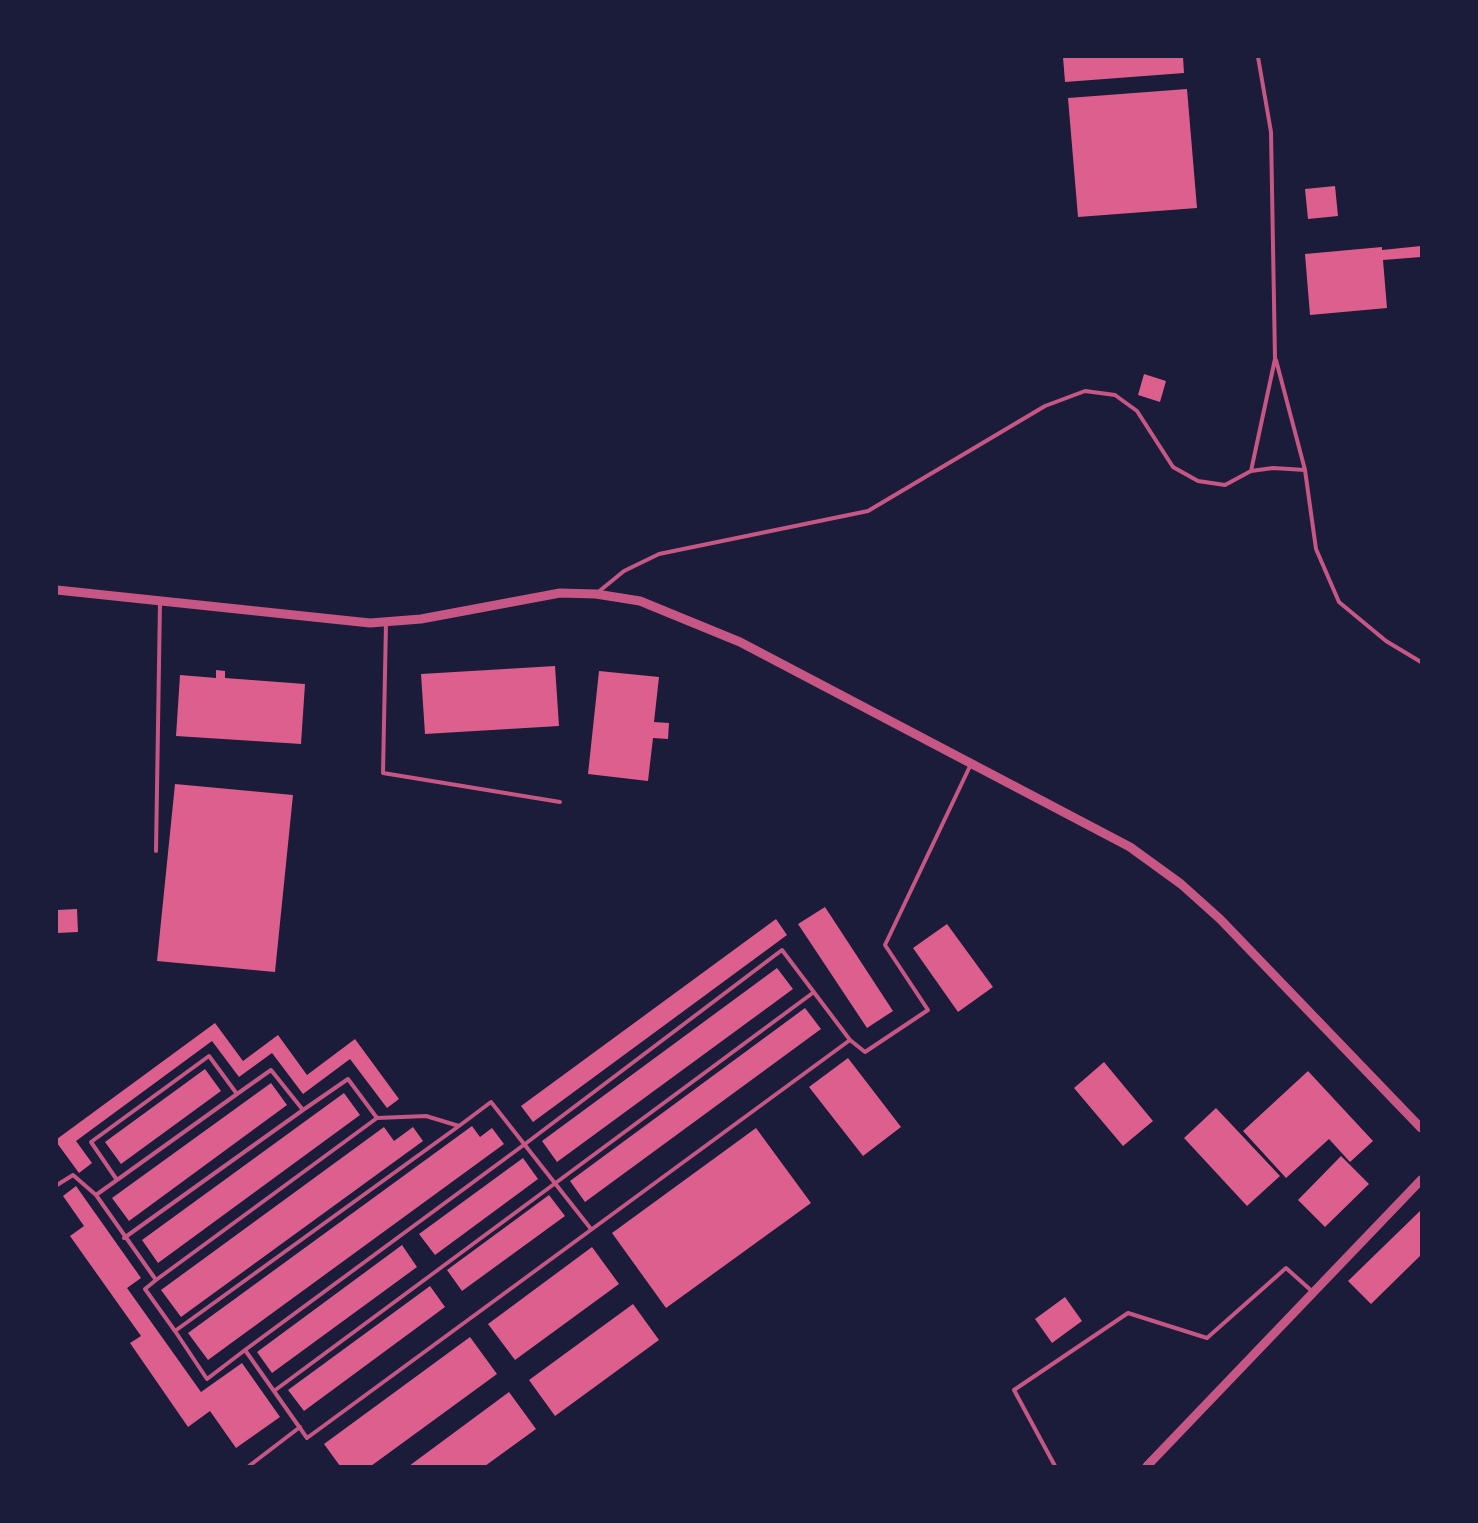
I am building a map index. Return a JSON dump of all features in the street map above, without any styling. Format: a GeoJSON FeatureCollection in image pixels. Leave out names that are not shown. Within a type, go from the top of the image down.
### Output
{"type":"FeatureCollection","features":[{"type":"Feature","properties":{"kind":"street"},"geometry":{"type":"LineString","coordinates":[[57,591],[370,623],[421,619],[560,594],[596,594],[640,601],[740,642],[1130,847],[1181,884],[1220,919],[1421,1128]]}},
{"type":"Feature","properties":{"kind":"street"},"geometry":{"type":"LineString","coordinates":[[1148,1466],[1421,1180]]}},
{"type":"Feature","properties":{"kind":"lane"},"geometry":{"type":"LineString","coordinates":[[1251,471],[1275,359],[1271,132],[1258,57]]}},
{"type":"Feature","properties":{"kind":"lane"},"geometry":{"type":"LineString","coordinates":[[1275,359],[1305,470],[1316,549],[1339,602],[1386,641],[1421,662]]}},
{"type":"Feature","properties":{"kind":"lane"},"geometry":{"type":"LineString","coordinates":[[596,594],[624,572],[659,554],[868,511],[1045,406],[1085,391],[1115,395],[1137,411],[1173,466],[1198,481],[1225,485],[1251,471],[1273,468],[1305,470]]}},
{"type":"Feature","properties":{"kind":"lane"},"geometry":{"type":"LineString","coordinates":[[156,851],[160,601]]}},
{"type":"Feature","properties":{"kind":"lane"},"geometry":{"type":"LineString","coordinates":[[386,622],[383,773],[560,802]]}},
{"type":"Feature","properties":{"kind":"lane"},"geometry":{"type":"LineString","coordinates":[[459,1126],[426,1116],[377,1118],[145,1289],[207,1379],[525,1144],[782,950],[850,1040],[865,1052],[928,1010],[885,945],[972,763]]}},
{"type":"Feature","properties":{"kind":"lane"},"geometry":{"type":"LineString","coordinates":[[274,1391],[814,992]]}},
{"type":"Feature","properties":{"kind":"lane"},"geometry":{"type":"LineString","coordinates":[[245,1350],[308,1438],[850,1040]]}},
{"type":"Feature","properties":{"kind":"lane"},"geometry":{"type":"LineString","coordinates":[[117,1180],[91,1142],[209,1056],[237,1094]]}},
{"type":"Feature","properties":{"kind":"lane"},"geometry":{"type":"LineString","coordinates":[[96,1195],[271,1070],[303,1110]]}},
{"type":"Feature","properties":{"kind":"lane"},"geometry":{"type":"LineString","coordinates":[[124,1238],[348,1079],[377,1118]]}},
{"type":"Feature","properties":{"kind":"lane"},"geometry":{"type":"LineString","coordinates":[[175,1331],[491,1102],[591,1229]]}},
{"type":"Feature","properties":{"kind":"lane"},"geometry":{"type":"LineString","coordinates":[[57,1185],[73,1175],[96,1195],[156,1281]]}},
{"type":"Feature","properties":{"kind":"lane"},"geometry":{"type":"LineString","coordinates":[[1055,1466],[1014,1390],[1128,1313],[1207,1338],[1286,1268],[1314,1293]]}},
{"type":"Feature","properties":{"kind":"lane"},"geometry":{"type":"LineString","coordinates":[[249,1466],[300,1427]]}},
{"type":"Feature","properties":{"kind":"building"},"geometry":{"type":"Polygon","coordinates":[[[1063,57],[1183,57],[1184,73],[1065,82],[1063,57]]]}},
{"type":"Feature","properties":{"kind":"building"},"geometry":{"type":"Polygon","coordinates":[[[1187,89],[1197,208],[1078,217],[1068,98],[1187,89]]]}},
{"type":"Feature","properties":{"kind":"building"},"geometry":{"type":"Polygon","coordinates":[[[1335,186],[1338,216],[1308,219],[1305,189],[1335,186]]]}},
{"type":"Feature","properties":{"kind":"building"},"geometry":{"type":"Polygon","coordinates":[[[1421,246],[1421,257],[1383,260],[1387,308],[1310,315],[1305,254],[1421,246]]]}},
{"type":"Feature","properties":{"kind":"building"},"geometry":{"type":"Polygon","coordinates":[[[1144,374],[1166,381],[1160,402],[1138,395],[1144,374]]]}},
{"type":"Feature","properties":{"kind":"building"},"geometry":{"type":"Polygon","coordinates":[[[555,666],[559,726],[425,734],[421,674],[555,666]]]}},
{"type":"Feature","properties":{"kind":"building"},"geometry":{"type":"Polygon","coordinates":[[[216,670],[225,671],[225,678],[305,684],[301,744],[176,736],[180,675],[216,678],[216,670]]]}},
{"type":"Feature","properties":{"kind":"building"},"geometry":{"type":"Polygon","coordinates":[[[599,671],[659,677],[654,722],[669,723],[668,739],[653,738],[648,781],[588,774],[599,671]]]}},
{"type":"Feature","properties":{"kind":"building"},"geometry":{"type":"Polygon","coordinates":[[[175,784],[293,795],[275,972],[157,961],[175,784]]]}},
{"type":"Feature","properties":{"kind":"building"},"geometry":{"type":"Polygon","coordinates":[[[825,907],[893,1011],[867,1028],[798,924],[825,907]]]}},
{"type":"Feature","properties":{"kind":"building"},"geometry":{"type":"Polygon","coordinates":[[[77,909],[78,932],[57,933],[57,910],[77,909]]]}},
{"type":"Feature","properties":{"kind":"building"},"geometry":{"type":"Polygon","coordinates":[[[776,919],[787,935],[533,1122],[521,1106],[776,919]]]}},
{"type":"Feature","properties":{"kind":"building"},"geometry":{"type":"Polygon","coordinates":[[[947,924],[993,987],[958,1012],[913,948],[947,924]]]}},
{"type":"Feature","properties":{"kind":"building"},"geometry":{"type":"Polygon","coordinates":[[[777,968],[793,989],[557,1162],[542,1141],[777,968]]]}},
{"type":"Feature","properties":{"kind":"building"},"geometry":{"type":"Polygon","coordinates":[[[805,1008],[821,1029],[585,1202],[570,1181],[805,1008]]]}},
{"type":"Feature","properties":{"kind":"building"},"geometry":{"type":"Polygon","coordinates":[[[215,1023],[243,1061],[278,1035],[307,1075],[355,1039],[399,1099],[387,1108],[350,1059],[303,1094],[272,1053],[239,1077],[212,1041],[76,1141],[92,1163],[79,1173],[57,1143],[57,1139],[215,1023]]]}},
{"type":"Feature","properties":{"kind":"building"},"geometry":{"type":"Polygon","coordinates":[[[848,1058],[901,1127],[863,1156],[809,1087],[848,1058]]]}},
{"type":"Feature","properties":{"kind":"building"},"geometry":{"type":"Polygon","coordinates":[[[1104,1062],[1153,1121],[1123,1146],[1074,1088],[1104,1062]]]}},
{"type":"Feature","properties":{"kind":"building"},"geometry":{"type":"Polygon","coordinates":[[[205,1069],[221,1091],[121,1164],[105,1142],[205,1069]]]}},
{"type":"Feature","properties":{"kind":"building"},"geometry":{"type":"Polygon","coordinates":[[[1308,1071],[1373,1141],[1350,1162],[1329,1139],[1286,1178],[1243,1131],[1308,1071]]]}},
{"type":"Feature","properties":{"kind":"building"},"geometry":{"type":"Polygon","coordinates":[[[271,1083],[287,1105],[129,1221],[112,1198],[271,1083]]]}},
{"type":"Feature","properties":{"kind":"building"},"geometry":{"type":"Polygon","coordinates":[[[344,1093],[360,1115],[158,1263],[142,1240],[344,1093]]]}},
{"type":"Feature","properties":{"kind":"building"},"geometry":{"type":"Polygon","coordinates":[[[1216,1108],[1280,1176],[1247,1206],[1184,1138],[1216,1108]]]}},
{"type":"Feature","properties":{"kind":"building"},"geometry":{"type":"Polygon","coordinates":[[[472,1126],[480,1137],[492,1128],[504,1144],[208,1360],[188,1333],[472,1126]]]}},
{"type":"Feature","properties":{"kind":"building"},"geometry":{"type":"Polygon","coordinates":[[[384,1127],[394,1141],[413,1127],[423,1141],[181,1317],[161,1290],[384,1127]]]}},
{"type":"Feature","properties":{"kind":"building"},"geometry":{"type":"Polygon","coordinates":[[[756,1128],[811,1203],[666,1308],[612,1233],[756,1128]]]}},
{"type":"Feature","properties":{"kind":"building"},"geometry":{"type":"Polygon","coordinates":[[[1341,1156],[1369,1184],[1325,1227],[1298,1200],[1341,1156]]]}},
{"type":"Feature","properties":{"kind":"building"},"geometry":{"type":"Polygon","coordinates":[[[523,1158],[538,1179],[435,1255],[419,1234],[523,1158]]]}},
{"type":"Feature","properties":{"kind":"building"},"geometry":{"type":"Polygon","coordinates":[[[76,1186],[141,1278],[127,1288],[201,1392],[242,1363],[280,1417],[236,1448],[210,1411],[188,1427],[130,1343],[141,1336],[70,1236],[84,1226],[63,1196],[76,1186]]]}},
{"type":"Feature","properties":{"kind":"building"},"geometry":{"type":"Polygon","coordinates":[[[549,1195],[565,1216],[462,1291],[447,1270],[549,1195]]]}},
{"type":"Feature","properties":{"kind":"building"},"geometry":{"type":"Polygon","coordinates":[[[1421,1210],[1421,1255],[1371,1304],[1348,1281],[1421,1210]]]}},
{"type":"Feature","properties":{"kind":"building"},"geometry":{"type":"Polygon","coordinates":[[[402,1245],[417,1267],[272,1373],[257,1352],[402,1245]]]}},
{"type":"Feature","properties":{"kind":"building"},"geometry":{"type":"Polygon","coordinates":[[[592,1247],[619,1284],[515,1360],[488,1324],[592,1247]]]}},
{"type":"Feature","properties":{"kind":"building"},"geometry":{"type":"Polygon","coordinates":[[[430,1286],[445,1307],[304,1411],[288,1390],[430,1286]]]}},
{"type":"Feature","properties":{"kind":"building"},"geometry":{"type":"Polygon","coordinates":[[[1065,1297],[1082,1321],[1052,1343],[1035,1319],[1065,1297]]]}},
{"type":"Feature","properties":{"kind":"building"},"geometry":{"type":"Polygon","coordinates":[[[633,1304],[659,1340],[555,1416],[529,1380],[633,1304]]]}},
{"type":"Feature","properties":{"kind":"building"},"geometry":{"type":"Polygon","coordinates":[[[470,1337],[497,1374],[371,1466],[340,1466],[324,1444],[470,1337]]]}},
{"type":"Feature","properties":{"kind":"building"},"geometry":{"type":"Polygon","coordinates":[[[509,1392],[536,1429],[485,1466],[409,1466],[509,1392]]]}}]}
